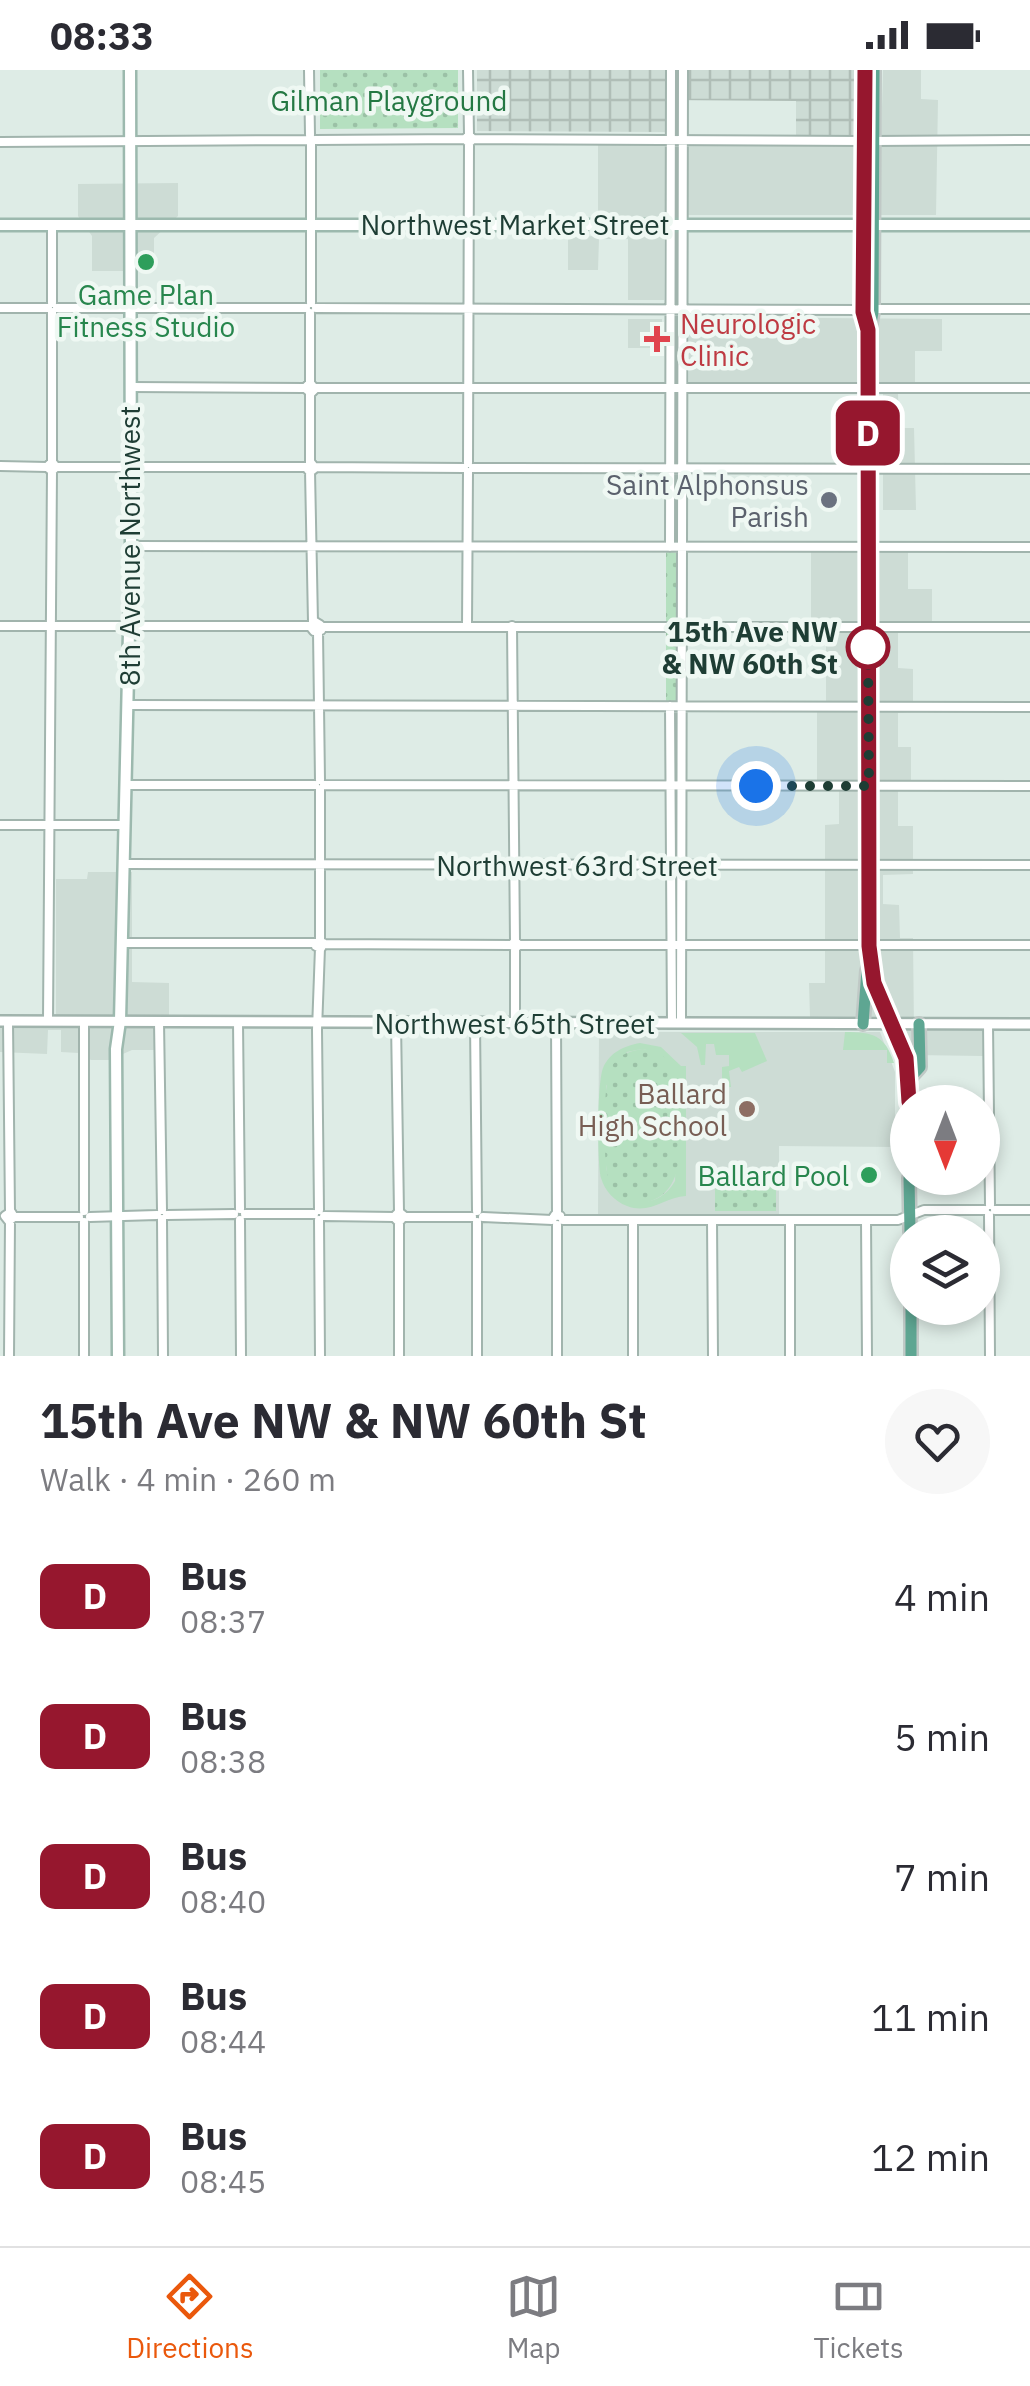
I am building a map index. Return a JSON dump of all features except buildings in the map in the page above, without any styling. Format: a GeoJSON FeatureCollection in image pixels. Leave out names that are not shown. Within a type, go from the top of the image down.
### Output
{"type":"FeatureCollection","features":[{"type":"Feature","properties":{"kind":"main road","name":"8th Avenue Northwest"},"geometry":{"type":"LineString","coordinates":[[120,1356],[116,1049],[120,1021],[130,626],[130,70]]}},
{"type":"Feature","properties":{"kind":"main road"},"geometry":{"type":"LineString","coordinates":[[863,1024],[869,951],[869,141],[865,70]]}},
{"type":"Feature","properties":{"kind":"main road"},"geometry":{"type":"LineString","coordinates":[[869,141],[874,70]]}},
{"type":"Feature","properties":{"kind":"main road","name":"Northwest Market Street"},"geometry":{"type":"LineString","coordinates":[[0,225],[1030,224]]}},
{"type":"Feature","properties":{"kind":"main road"},"geometry":{"type":"LineString","coordinates":[[869,951],[874,983],[904,1051],[909,1085]]}},
{"type":"Feature","properties":{"kind":"main road"},"geometry":{"type":"LineString","coordinates":[[909,1079],[920,1066],[919,1024]]}},
{"type":"Feature","properties":{"kind":"main road"},"geometry":{"type":"LineString","coordinates":[[910,1325],[911,1356]]}},
{"type":"Feature","properties":{"kind":"street"},"geometry":{"type":"LineString","coordinates":[[309,70],[309,546],[316,627],[320,785],[320,1356]]}},
{"type":"Feature","properties":{"kind":"street"},"geometry":{"type":"LineString","coordinates":[[467,626],[468,70]]}},
{"type":"Feature","properties":{"kind":"street"},"geometry":{"type":"LineString","coordinates":[[671,70],[671,140],[682,309],[677,1023]]}},
{"type":"Feature","properties":{"kind":"street"},"geometry":{"type":"LineString","coordinates":[[670,547],[669,309],[682,140],[683,70]]}},
{"type":"Feature","properties":{"kind":"street"},"geometry":{"type":"LineString","coordinates":[[0,142],[1030,140]]}},
{"type":"Feature","properties":{"kind":"street"},"geometry":{"type":"LineString","coordinates":[[48,1021],[52,224]]}},
{"type":"Feature","properties":{"kind":"street"},"geometry":{"type":"LineString","coordinates":[[0,308],[1030,308]]}},
{"type":"Feature","properties":{"kind":"street"},"geometry":{"type":"LineString","coordinates":[[130,388],[1030,388]]}},
{"type":"Feature","properties":{"kind":"street"},"geometry":{"type":"LineString","coordinates":[[0,466],[1030,468]]}},
{"type":"Feature","properties":{"kind":"street"},"geometry":{"type":"LineString","coordinates":[[130,546],[1030,548]]}},
{"type":"Feature","properties":{"kind":"street"},"geometry":{"type":"LineString","coordinates":[[0,626],[1030,627]]}},
{"type":"Feature","properties":{"kind":"street"},"geometry":{"type":"LineString","coordinates":[[512,626],[515,1022]]}},
{"type":"Feature","properties":{"kind":"street"},"geometry":{"type":"LineString","coordinates":[[128,705],[1030,707]]}},
{"type":"Feature","properties":{"kind":"street"},"geometry":{"type":"LineString","coordinates":[[670,706],[670,786],[676,864]]}},
{"type":"Feature","properties":{"kind":"street"},"geometry":{"type":"LineString","coordinates":[[126,785],[1030,786]]}},
{"type":"Feature","properties":{"kind":"street"},"geometry":{"type":"LineString","coordinates":[[0,825],[125,825]]}},
{"type":"Feature","properties":{"kind":"street","name":"Northwest 63rd Street"},"geometry":{"type":"LineString","coordinates":[[124,864],[1030,866]]}},
{"type":"Feature","properties":{"kind":"street"},"geometry":{"type":"LineString","coordinates":[[122,942],[676,944],[869,951],[1030,944]]}},
{"type":"Feature","properties":{"kind":"street"},"geometry":{"type":"LineString","coordinates":[[84,1021],[84,1356]]}},
{"type":"Feature","properties":{"kind":"street"},"geometry":{"type":"LineString","coordinates":[[4,1022],[9,1356]]}},
{"type":"Feature","properties":{"kind":"street","name":"Northwest 65th Street"},"geometry":{"type":"LineString","coordinates":[[4,1022],[1030,1024]]}},
{"type":"Feature","properties":{"kind":"street"},"geometry":{"type":"LineString","coordinates":[[159,1022],[163,1356]]}},
{"type":"Feature","properties":{"kind":"street"},"geometry":{"type":"LineString","coordinates":[[238,1022],[241,1356]]}},
{"type":"Feature","properties":{"kind":"street"},"geometry":{"type":"LineString","coordinates":[[396,1022],[399,1356]]}},
{"type":"Feature","properties":{"kind":"street"},"geometry":{"type":"LineString","coordinates":[[475,1022],[477,1356]]}},
{"type":"Feature","properties":{"kind":"street"},"geometry":{"type":"LineString","coordinates":[[556,1023],[557,1356]]}},
{"type":"Feature","properties":{"kind":"street"},"geometry":{"type":"LineString","coordinates":[[988,1024],[990,1356]]}},
{"type":"Feature","properties":{"kind":"street"},"geometry":{"type":"LineString","coordinates":[[912,1215],[924,1210],[1030,1210]]}},
{"type":"Feature","properties":{"kind":"street"},"geometry":{"type":"LineString","coordinates":[[8,1216],[240,1214],[557,1220],[890,1220]]}},
{"type":"Feature","properties":{"kind":"street"},"geometry":{"type":"LineString","coordinates":[[633,1356],[634,1220]]}},
{"type":"Feature","properties":{"kind":"street"},"geometry":{"type":"LineString","coordinates":[[712,1220],[713,1356]]}},
{"type":"Feature","properties":{"kind":"street"},"geometry":{"type":"LineString","coordinates":[[790,1220],[790,1356]]}},
{"type":"Feature","properties":{"kind":"street"},"geometry":{"type":"LineString","coordinates":[[866,1220],[867,1356]]}},
{"type":"Feature","properties":{"kind":"shaded area"},"geometry":{"type":"Polygon","coordinates":[[[477,70],[857,70],[857,135],[796,135],[796,101],[665,100],[665,132],[477,131],[477,70]]]}},
{"type":"Feature","properties":{"kind":"shaded area"},"geometry":{"type":"Polygon","coordinates":[[[883,70],[921,70],[921,99],[938,100],[936,215],[664,215],[664,300],[628,300],[628,239],[599,239],[598,270],[568,270],[568,237],[598,236],[598,145],[881,146],[883,70]]]}},
{"type":"Feature","properties":{"kind":"shaded area"},"geometry":{"type":"Polygon","coordinates":[[[178,183],[178,216],[154,238],[154,271],[92,271],[92,236],[78,216],[78,184],[178,183]]]}},
{"type":"Feature","properties":{"kind":"shaded area"},"geometry":{"type":"Polygon","coordinates":[[[689,317],[942,319],[942,351],[915,351],[915,393],[898,394],[899,428],[914,428],[916,510],[883,510],[883,383],[689,382],[689,317]]]}},
{"type":"Feature","properties":{"kind":"shaded area"},"geometry":{"type":"Polygon","coordinates":[[[628,319],[662,319],[662,348],[628,348],[628,319]]]}},
{"type":"Feature","properties":{"kind":"shaded area"},"geometry":{"type":"Polygon","coordinates":[[[908,551],[908,589],[932,589],[932,630],[898,631],[898,668],[913,669],[913,712],[898,713],[898,747],[911,747],[911,790],[898,790],[898,826],[913,826],[913,874],[883,875],[883,904],[899,905],[900,938],[913,938],[914,1030],[982,1031],[983,1056],[915,1055],[899,1016],[810,1017],[809,983],[825,983],[825,825],[839,824],[839,783],[817,782],[817,712],[826,711],[826,631],[811,630],[811,552],[908,551]]]}},
{"type":"Feature","properties":{"kind":"shaded area"},"geometry":{"type":"Polygon","coordinates":[[[88,872],[132,872],[132,982],[169,983],[169,1015],[154,1016],[154,1050],[132,1050],[109,1060],[91,1060],[79,1053],[61,1052],[61,1030],[48,1030],[47,1054],[0,1052],[0,1015],[56,1015],[56,879],[87,879],[88,872]]]}},
{"type":"Feature","properties":{"kind":"shaded area","name":"Ballard High School"},"geometry":{"type":"Polygon","coordinates":[[[599,1032],[880,1032],[895,1072],[895,1085],[890,1085],[890,1147],[779,1146],[779,1214],[598,1215],[599,1032]]]}},
{"type":"Feature","properties":{"kind":"green space","name":"Gilman Playground"},"geometry":{"type":"Polygon","coordinates":[[[320,70],[458,70],[458,128],[320,129],[320,70]]]}},
{"type":"Feature","properties":{"kind":"green space"},"geometry":{"type":"Polygon","coordinates":[[[666,551],[678,553],[680,620],[676,623],[666,623],[666,551]]]}},
{"type":"Feature","properties":{"kind":"green space"},"geometry":{"type":"Polygon","coordinates":[[[666,631],[678,632],[676,702],[666,702],[666,631]]]}},
{"type":"Feature","properties":{"kind":"green space"},"geometry":{"type":"Polygon","coordinates":[[[845,1032],[877,1037],[886,1046],[894,1063],[887,1063],[887,1050],[843,1050],[845,1032]]]}},
{"type":"Feature","properties":{"kind":"green space"},"geometry":{"type":"Polygon","coordinates":[[[681,1033],[755,1033],[767,1061],[742,1072],[739,1067],[729,1071],[731,1087],[722,1087],[722,1067],[729,1066],[729,1055],[716,1055],[714,1044],[706,1044],[705,1065],[701,1065],[697,1047],[681,1033]]]}},
{"type":"Feature","properties":{"kind":"green space"},"geometry":{"type":"Polygon","coordinates":[[[640,1043],[661,1047],[681,1066],[686,1066],[686,1196],[635,1208],[611,1195],[601,1178],[599,1105],[606,1062],[623,1048],[640,1043]],[[648,1050],[627,1052],[606,1086],[606,1167],[610,1180],[625,1197],[646,1202],[667,1192],[675,1181],[678,1086],[670,1067],[648,1050]]]}},
{"type":"Feature","properties":{"kind":"green space"},"geometry":{"type":"Polygon","coordinates":[[[642,1049],[662,1056],[674,1071],[680,1156],[670,1187],[658,1198],[642,1203],[623,1197],[610,1183],[604,1126],[610,1070],[623,1055],[642,1049]]]}},
{"type":"Feature","properties":{"kind":"green space"},"geometry":{"type":"Polygon","coordinates":[[[715,1175],[776,1175],[776,1211],[715,1211],[715,1175]]]}},
{"type":"Feature","properties":{"kind":"waterway"},"geometry":{"type":"LineString","coordinates":[[676,664],[676,675]]}},
{"type":"Feature","properties":{"kind":"bus line","name":"D"},"geometry":{"type":"LineString","coordinates":[[865,70],[863,312],[868,330],[869,946],[874,983],[906,1058],[909,1085]]}},
{"type":"Feature","properties":{"kind":"place","name":"Game Plan Fitness Studio"},"geometry":{"type":"Point","coordinates":[146,262]}},
{"type":"Feature","properties":{"kind":"place","name":"Neurologic Clinic"},"geometry":{"type":"Point","coordinates":[657,339]}},
{"type":"Feature","properties":{"kind":"place","name":"Saint Alphonsus Parish"},"geometry":{"type":"Point","coordinates":[829,500]}},
{"type":"Feature","properties":{"kind":"place","name":"15th Ave NW & NW 60th St"},"geometry":{"type":"Point","coordinates":[868,647]}},
{"type":"Feature","properties":{"kind":"place","name":"Ballard High School"},"geometry":{"type":"Point","coordinates":[747,1109]}},
{"type":"Feature","properties":{"kind":"place","name":"Ballard Pool"},"geometry":{"type":"Point","coordinates":[869,1175]}},
{"type":"Feature","properties":{"kind":"route"},"geometry":{"type":"LineString","coordinates":[[756,786],[869,786],[868,647]]}}]}
